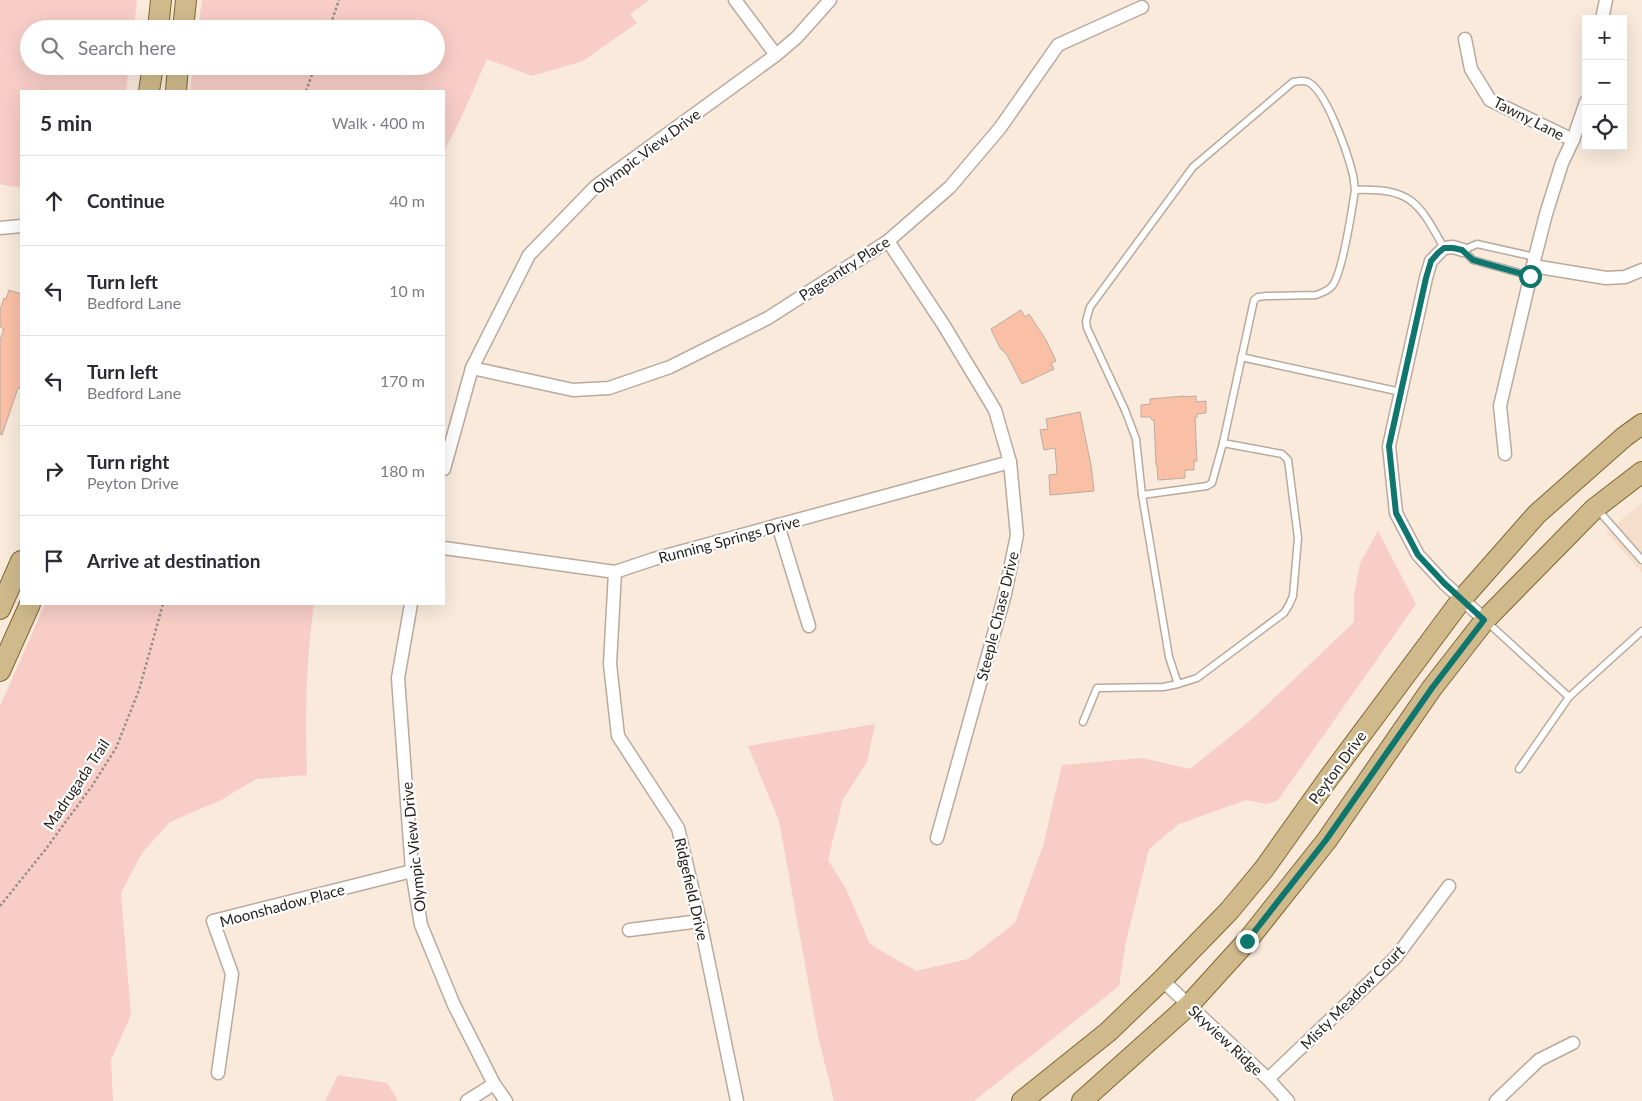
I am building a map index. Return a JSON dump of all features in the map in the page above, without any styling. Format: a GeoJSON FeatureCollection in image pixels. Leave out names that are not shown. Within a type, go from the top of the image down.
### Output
{"type":"FeatureCollection","features":[{"type":"Feature","properties":{"kind":"main road"},"geometry":{"type":"LineString","coordinates":[[159,20],[161,0]]}},
{"type":"Feature","properties":{"kind":"main road"},"geometry":{"type":"LineString","coordinates":[[184,20],[186,0]]}},
{"type":"Feature","properties":{"kind":"main road"},"geometry":{"type":"LineString","coordinates":[[149,90],[151,75]]}},
{"type":"Feature","properties":{"kind":"main road"},"geometry":{"type":"LineString","coordinates":[[176,90],[177,75]]}},
{"type":"Feature","properties":{"kind":"main road","name":"Peyton Drive"},"geometry":{"type":"LineString","coordinates":[[1022,1101],[1108,1032],[1229,911],[1264,869],[1328,779],[1462,599],[1537,514],[1624,437],[1642,424]]}},
{"type":"Feature","properties":{"kind":"main road","name":"Peyton Drive"},"geometry":{"type":"LineString","coordinates":[[1082,1101],[1189,1005],[1247,941],[1326,840],[1432,688],[1484,620],[1596,508],[1642,472]]}},
{"type":"Feature","properties":{"kind":"main road"},"geometry":{"type":"LineString","coordinates":[[0,609],[20,563]]}},
{"type":"Feature","properties":{"kind":"main road"},"geometry":{"type":"LineString","coordinates":[[0,671],[30,605]]}},
{"type":"Feature","properties":{"kind":"street"},"geometry":{"type":"LineString","coordinates":[[736,0],[776,55]]}},
{"type":"Feature","properties":{"kind":"street","name":"Olympic View Drive"},"geometry":{"type":"LineString","coordinates":[[445,465],[472,368],[529,255],[596,186],[776,55],[798,37],[830,0]]}},
{"type":"Feature","properties":{"kind":"street"},"geometry":{"type":"LineString","coordinates":[[1603,15],[1606,0]]}},
{"type":"Feature","properties":{"kind":"street","name":"Pageantry Place"},"geometry":{"type":"LineString","coordinates":[[472,368],[573,390],[609,388],[670,366],[768,318],[888,241],[950,186],[1000,128],[1058,45],[1142,7]]}},
{"type":"Feature","properties":{"kind":"street","name":"Tawny Lane"},"geometry":{"type":"LineString","coordinates":[[1465,39],[1471,69],[1490,100],[1573,140]]}},
{"type":"Feature","properties":{"kind":"street"},"geometry":{"type":"LineString","coordinates":[[1505,454],[1500,406],[1533,266],[1562,163],[1573,140],[1585,105]]}},
{"type":"Feature","properties":{"kind":"street"},"geometry":{"type":"LineString","coordinates":[[0,228],[20,226]]}},
{"type":"Feature","properties":{"kind":"street","name":"Steeple Chase Drive"},"geometry":{"type":"LineString","coordinates":[[888,241],[943,324],[994,410],[1010,462],[1018,535],[1006,594],[937,838]]}},
{"type":"Feature","properties":{"kind":"street"},"geometry":{"type":"LineString","coordinates":[[1462,250],[1444,248],[1431,261],[1389,446],[1396,513],[1418,555],[1484,620]]}},
{"type":"Feature","properties":{"kind":"street"},"geometry":{"type":"LineString","coordinates":[[1533,266],[1606,278],[1625,277],[1642,270]]}},
{"type":"Feature","properties":{"kind":"street","name":"Running Springs Drive"},"geometry":{"type":"LineString","coordinates":[[445,548],[616,572],[654,559],[1010,462]]}},
{"type":"Feature","properties":{"kind":"street"},"geometry":{"type":"LineString","coordinates":[[778,525],[810,626]]}},
{"type":"Feature","properties":{"kind":"street","name":"Ridgefield Drive"},"geometry":{"type":"LineString","coordinates":[[616,572],[610,664],[618,736],[678,828],[700,921],[736,1101]]}},
{"type":"Feature","properties":{"kind":"street","name":"Olympic View Drive"},"geometry":{"type":"LineString","coordinates":[[411,605],[398,678],[412,871],[421,925],[454,1005],[494,1084],[506,1101]]}},
{"type":"Feature","properties":{"kind":"street","name":"Moonshadow Place"},"geometry":{"type":"LineString","coordinates":[[218,1073],[232,974],[213,921],[412,871]]}},
{"type":"Feature","properties":{"kind":"street","name":"Misty Meadow Court"},"geometry":{"type":"LineString","coordinates":[[1268,1079],[1396,957],[1449,886]]}},
{"type":"Feature","properties":{"kind":"street"},"geometry":{"type":"LineString","coordinates":[[629,930],[700,921]]}},
{"type":"Feature","properties":{"kind":"street","name":"Skyview Ridge"},"geometry":{"type":"LineString","coordinates":[[1162,980],[1268,1079],[1288,1101]]}},
{"type":"Feature","properties":{"kind":"street"},"geometry":{"type":"LineString","coordinates":[[1496,1101],[1539,1060],[1573,1043]]}},
{"type":"Feature","properties":{"kind":"street"},"geometry":{"type":"LineString","coordinates":[[466,1101],[494,1084]]}},
{"type":"Feature","properties":{"kind":"lane"},"geometry":{"type":"LineString","coordinates":[[1142,495],[1207,486],[1212,483],[1223,443],[1254,300],[1258,297],[1316,295],[1324,293],[1334,284],[1345,242],[1355,190],[1352,171],[1329,108],[1310,83],[1301,80],[1293,82],[1193,167],[1090,307],[1086,321],[1087,328],[1125,410],[1136,439],[1142,495],[1169,657],[1178,684]]}},
{"type":"Feature","properties":{"kind":"lane"},"geometry":{"type":"LineString","coordinates":[[1355,190],[1384,190],[1400,193],[1413,200],[1433,226],[1444,248]]}},
{"type":"Feature","properties":{"kind":"lane"},"geometry":{"type":"LineString","coordinates":[[1477,244],[1533,266],[1473,260],[1462,250],[1477,244]]}},
{"type":"Feature","properties":{"kind":"lane"},"geometry":{"type":"LineString","coordinates":[[1241,357],[1401,392]]}},
{"type":"Feature","properties":{"kind":"lane"},"geometry":{"type":"LineString","coordinates":[[1083,722],[1097,688],[1164,687],[1197,678],[1284,613],[1292,596],[1298,538],[1288,460],[1282,454],[1223,443]]}},
{"type":"Feature","properties":{"kind":"lane"},"geometry":{"type":"LineString","coordinates":[[1596,508],[1642,560]]}},
{"type":"Feature","properties":{"kind":"lane"},"geometry":{"type":"LineString","coordinates":[[1484,620],[1569,697]]}},
{"type":"Feature","properties":{"kind":"lane"},"geometry":{"type":"LineString","coordinates":[[1519,770],[1569,697],[1642,631]]}},
{"type":"Feature","properties":{"kind":"path"},"geometry":{"type":"LineString","coordinates":[[332,20],[340,0]]}},
{"type":"Feature","properties":{"kind":"path"},"geometry":{"type":"LineString","coordinates":[[306,90],[312,75]]}},
{"type":"Feature","properties":{"kind":"path","name":"Madrugada Trail"},"geometry":{"type":"LineString","coordinates":[[0,906],[51,842],[92,786],[116,748],[139,690],[163,605]]}},
{"type":"Feature","properties":{"kind":"shaded area"},"geometry":{"type":"Polygon","coordinates":[[[0,0],[137,0],[135,20],[20,20],[20,75],[128,75],[126,90],[20,90],[20,188],[0,184],[0,0]]]}},
{"type":"Feature","properties":{"kind":"shaded area"},"geometry":{"type":"Polygon","coordinates":[[[202,0],[649,0],[630,14],[637,23],[583,61],[532,76],[487,59],[445,149],[445,90],[190,90],[192,75],[445,75],[445,20],[199,20],[202,0]]]}},
{"type":"Feature","properties":{"kind":"shaded area"},"geometry":{"type":"Polygon","coordinates":[[[1642,503],[1642,573],[1606,532],[1642,503]]]}},
{"type":"Feature","properties":{"kind":"shaded area"},"geometry":{"type":"Polygon","coordinates":[[[1378,531],[1416,604],[1278,800],[1267,804],[1246,800],[1179,824],[1149,849],[1126,941],[1119,986],[974,1101],[834,1101],[818,1036],[779,821],[748,746],[875,724],[867,762],[843,799],[828,860],[846,889],[870,944],[916,971],[968,959],[1015,923],[1043,846],[1062,765],[1142,758],[1190,769],[1252,719],[1354,622],[1354,596],[1360,563],[1378,531]]]}},
{"type":"Feature","properties":{"kind":"shaded area"},"geometry":{"type":"Polygon","coordinates":[[[45,605],[314,605],[307,689],[307,775],[256,779],[221,800],[170,822],[142,853],[121,893],[131,1015],[111,1060],[113,1101],[0,1101],[0,706],[45,605]]]}},
{"type":"Feature","properties":{"kind":"shaded area"},"geometry":{"type":"Polygon","coordinates":[[[338,1075],[387,1083],[398,1101],[325,1101],[338,1075]]]}},
{"type":"Feature","properties":{"kind":"building"},"geometry":{"type":"Polygon","coordinates":[[[9,290],[20,294],[20,389],[18,388],[2,435],[0,434],[0,340],[4,329],[0,327],[0,310],[4,298],[6,299],[9,290]]]}},
{"type":"Feature","properties":{"kind":"building"},"geometry":{"type":"Polygon","coordinates":[[[1021,310],[1025,317],[1029,314],[1046,340],[1056,361],[1051,363],[1054,369],[1022,384],[991,329],[1021,310]]]}},
{"type":"Feature","properties":{"kind":"building"},"geometry":{"type":"Polygon","coordinates":[[[1196,396],[1196,402],[1206,401],[1206,413],[1197,414],[1197,417],[1195,417],[1197,461],[1194,461],[1194,470],[1185,470],[1185,478],[1158,480],[1154,420],[1151,417],[1141,417],[1141,405],[1150,404],[1150,399],[1196,396]]]}},
{"type":"Feature","properties":{"kind":"building"},"geometry":{"type":"Polygon","coordinates":[[[1080,412],[1091,465],[1094,491],[1050,495],[1049,475],[1057,474],[1055,448],[1044,450],[1040,430],[1048,429],[1046,419],[1080,412]]]}},
{"type":"Feature","properties":{"kind":"route"},"geometry":{"type":"LineString","coordinates":[[1247,941],[1326,840],[1432,688],[1484,620],[1444,583],[1418,555],[1396,513],[1389,446],[1431,261],[1444,248],[1453,248],[1462,250],[1473,260],[1530,276]]}}]}
